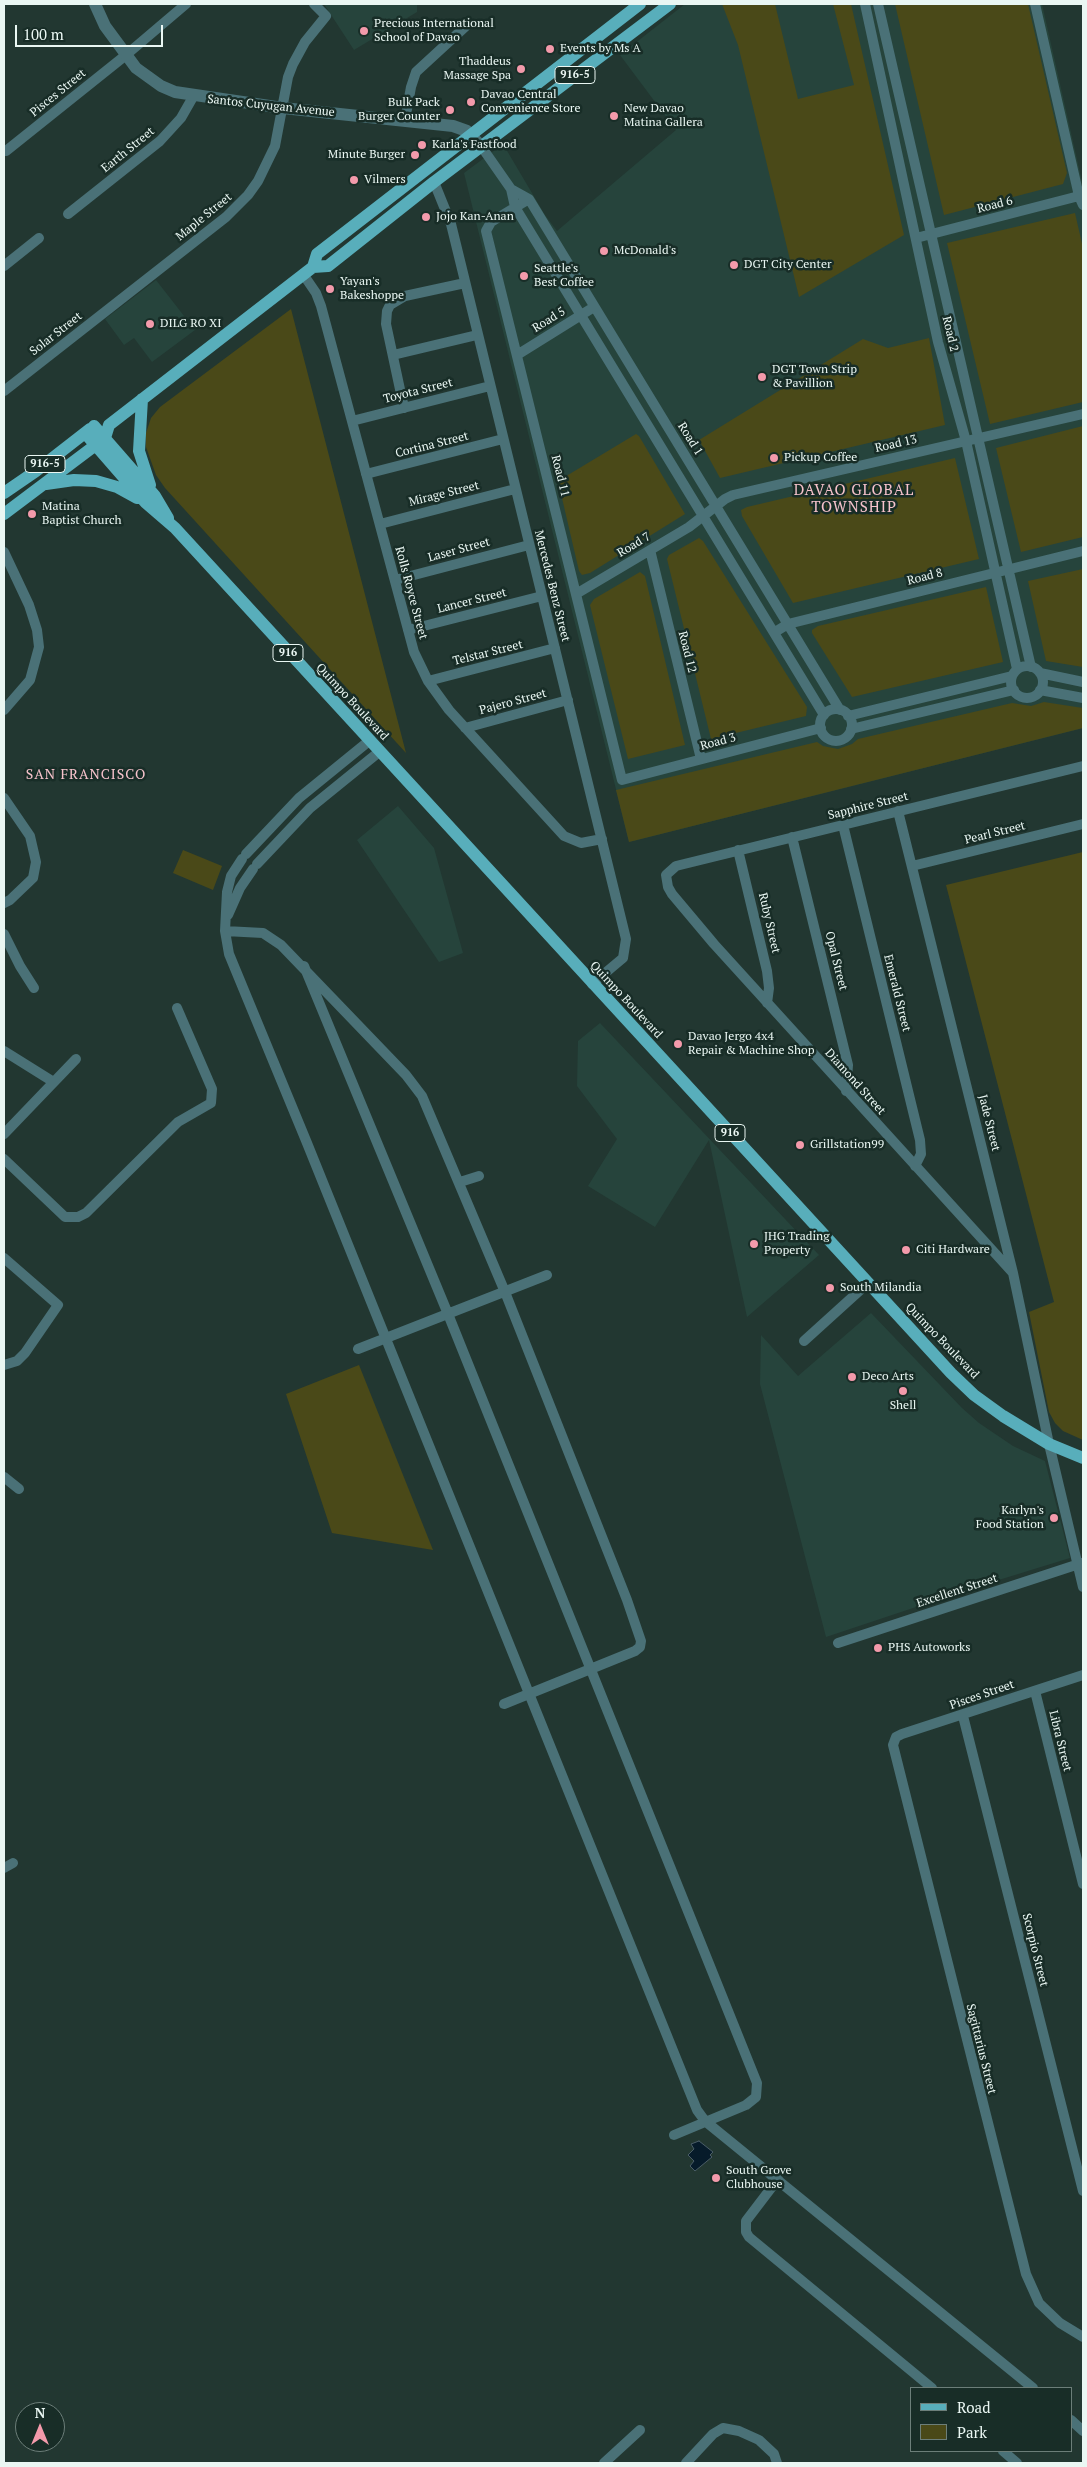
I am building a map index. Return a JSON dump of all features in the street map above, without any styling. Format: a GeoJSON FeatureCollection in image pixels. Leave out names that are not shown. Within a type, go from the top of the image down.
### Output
{"type":"FeatureCollection","features":[{"type":"Feature","properties":{"kind":"main road","name":"916-5"},"geometry":{"type":"LineString","coordinates":[[109,425],[308,271],[328,266],[434,182],[670,4]]}},
{"type":"Feature","properties":{"kind":"main road","name":"916-5"},"geometry":{"type":"LineString","coordinates":[[308,271],[317,254],[636,6]]}},
{"type":"Feature","properties":{"kind":"main road"},"geometry":{"type":"LineString","coordinates":[[636,6],[644,23]]}},
{"type":"Feature","properties":{"kind":"main road"},"geometry":{"type":"LineString","coordinates":[[574,54],[585,68]]}},
{"type":"Feature","properties":{"kind":"main road"},"geometry":{"type":"LineString","coordinates":[[142,399],[139,451],[150,500]]}},
{"type":"Feature","properties":{"kind":"main road"},"geometry":{"type":"LineString","coordinates":[[89,430],[109,425]]}},
{"type":"Feature","properties":{"kind":"main road"},"geometry":{"type":"LineString","coordinates":[[100,442],[109,425]]}},
{"type":"Feature","properties":{"kind":"main road","name":"916-5"},"geometry":{"type":"LineString","coordinates":[[4,493],[89,430]]}},
{"type":"Feature","properties":{"kind":"main road","name":"Quimpo Boulevard"},"geometry":{"type":"LineString","coordinates":[[89,430],[175,528],[379,752],[945,1367],[974,1395],[1003,1416],[1049,1444],[1083,1458]]}},
{"type":"Feature","properties":{"kind":"main road","name":"916-5"},"geometry":{"type":"LineString","coordinates":[[4,514],[100,442]]}},
{"type":"Feature","properties":{"kind":"main road"},"geometry":{"type":"LineString","coordinates":[[46,484],[74,480],[103,482],[150,500]]}},
{"type":"Feature","properties":{"kind":"street","name":"Santos Cuyugan Avenue"},"geometry":{"type":"LineString","coordinates":[[96,4],[105,26],[126,55],[147,78],[161,86],[193,97],[405,120],[457,127],[471,134]]}},
{"type":"Feature","properties":{"kind":"street","name":"Pisces Street"},"geometry":{"type":"LineString","coordinates":[[6,151],[126,55],[186,4]]}},
{"type":"Feature","properties":{"kind":"street","name":"Maple Street"},"geometry":{"type":"LineString","coordinates":[[124,296],[226,216],[248,195],[258,181],[274,146],[288,77],[293,64],[305,42],[326,16],[314,4]]}},
{"type":"Feature","properties":{"kind":"street","name":"Road 2"},"geometry":{"type":"LineString","coordinates":[[865,4],[938,342],[966,441],[1015,673]]}},
{"type":"Feature","properties":{"kind":"street","name":"Road 2"},"geometry":{"type":"LineString","coordinates":[[878,4],[1008,570],[1036,670]]}},
{"type":"Feature","properties":{"kind":"street"},"geometry":{"type":"LineString","coordinates":[[1036,4],[1081,201]]}},
{"type":"Feature","properties":{"kind":"street"},"geometry":{"type":"LineString","coordinates":[[405,120],[411,87],[416,72],[466,26]]}},
{"type":"Feature","properties":{"kind":"street"},"geometry":{"type":"LineString","coordinates":[[884,86],[897,83]]}},
{"type":"Feature","properties":{"kind":"street","name":"Earth Street"},"geometry":{"type":"LineString","coordinates":[[68,214],[160,141],[181,118],[193,97]]}},
{"type":"Feature","properties":{"kind":"street"},"geometry":{"type":"LineString","coordinates":[[471,134],[511,189],[516,207],[580,316],[672,463],[824,715],[821,728],[828,739],[838,741],[846,737],[851,730],[1014,690],[1025,697],[1034,696],[1040,690],[1042,682],[1036,670]]}},
{"type":"Feature","properties":{"kind":"street","name":"Mercedes Benz Street"},"geometry":{"type":"LineString","coordinates":[[434,182],[447,212],[465,283],[602,839],[626,946],[623,958],[592,984]]}},
{"type":"Feature","properties":{"kind":"street"},"geometry":{"type":"LineString","coordinates":[[511,189],[529,199]]}},
{"type":"Feature","properties":{"kind":"street","name":"Road 11"},"geometry":{"type":"LineString","coordinates":[[529,199],[491,222],[486,231],[622,780]]}},
{"type":"Feature","properties":{"kind":"street","name":"Road 1"},"geometry":{"type":"LineString","coordinates":[[529,199],[844,713]]}},
{"type":"Feature","properties":{"kind":"street","name":"Road 6"},"geometry":{"type":"LineString","coordinates":[[916,238],[1081,201]]}},
{"type":"Feature","properties":{"kind":"street"},"geometry":{"type":"LineString","coordinates":[[4,266],[39,238]]}},
{"type":"Feature","properties":{"kind":"street"},"geometry":{"type":"LineString","coordinates":[[555,273],[568,265]]}},
{"type":"Feature","properties":{"kind":"street","name":"Rolls Royce Street"},"geometry":{"type":"LineString","coordinates":[[308,271],[321,306],[408,630],[420,667],[428,681],[465,728],[564,836],[581,843],[602,839]]}},
{"type":"Feature","properties":{"kind":"street"},"geometry":{"type":"LineString","coordinates":[[404,408],[386,318],[390,304],[405,296],[465,283]]}},
{"type":"Feature","properties":{"kind":"street","name":"Solar Street"},"geometry":{"type":"LineString","coordinates":[[4,391],[124,296]]}},
{"type":"Feature","properties":{"kind":"street","name":"Road 5"},"geometry":{"type":"LineString","coordinates":[[517,355],[594,307]]}},
{"type":"Feature","properties":{"kind":"street"},"geometry":{"type":"LineString","coordinates":[[393,355],[478,335]]}},
{"type":"Feature","properties":{"kind":"street"},"geometry":{"type":"LineString","coordinates":[[938,342],[955,338]]}},
{"type":"Feature","properties":{"kind":"street","name":"Toyota Street"},"geometry":{"type":"LineString","coordinates":[[352,421],[490,386]]}},
{"type":"Feature","properties":{"kind":"street","name":"Road 13"},"geometry":{"type":"LineString","coordinates":[[704,516],[725,499],[746,492],[1083,414]]}},
{"type":"Feature","properties":{"kind":"street","name":"Cortina Street"},"geometry":{"type":"LineString","coordinates":[[366,474],[503,440]]}},
{"type":"Feature","properties":{"kind":"street"},"geometry":{"type":"LineString","coordinates":[[672,463],[685,455]]}},
{"type":"Feature","properties":{"kind":"street","name":"Mirage Street"},"geometry":{"type":"LineString","coordinates":[[380,524],[515,489]]}},
{"type":"Feature","properties":{"kind":"street","name":"Road 7"},"geometry":{"type":"LineString","coordinates":[[576,594],[704,516]]}},
{"type":"Feature","properties":{"kind":"street","name":"Laser Street"},"geometry":{"type":"LineString","coordinates":[[395,580],[529,545]]}},
{"type":"Feature","properties":{"kind":"street","name":"Road 12"},"geometry":{"type":"LineString","coordinates":[[650,550],[701,759]]}},
{"type":"Feature","properties":{"kind":"street","name":"Road 8"},"geometry":{"type":"LineString","coordinates":[[774,632],[788,624],[1083,551]]}},
{"type":"Feature","properties":{"kind":"street"},"geometry":{"type":"LineString","coordinates":[[4,552],[29,605],[37,630],[39,647],[30,680],[20,695],[4,710]]}},
{"type":"Feature","properties":{"kind":"street","name":"Lancer Street"},"geometry":{"type":"LineString","coordinates":[[408,630],[542,596]]}},
{"type":"Feature","properties":{"kind":"street","name":"Telstar Street"},"geometry":{"type":"LineString","coordinates":[[428,681],[555,648]]}},
{"type":"Feature","properties":{"kind":"street"},"geometry":{"type":"LineString","coordinates":[[824,715],[832,710],[844,713],[1015,673],[1036,670],[1083,682]]}},
{"type":"Feature","properties":{"kind":"street"},"geometry":{"type":"LineString","coordinates":[[1014,690],[1015,673]]}},
{"type":"Feature","properties":{"kind":"street"},"geometry":{"type":"LineString","coordinates":[[1040,690],[1083,698]]}},
{"type":"Feature","properties":{"kind":"street","name":"Pajero Street"},"geometry":{"type":"LineString","coordinates":[[465,728],[568,700]]}},
{"type":"Feature","properties":{"kind":"street"},"geometry":{"type":"LineString","coordinates":[[844,713],[851,730]]}},
{"type":"Feature","properties":{"kind":"street","name":"Road 3"},"geometry":{"type":"LineString","coordinates":[[622,780],[821,728]]}},
{"type":"Feature","properties":{"kind":"street"},"geometry":{"type":"LineString","coordinates":[[369,741],[319,780],[256,842],[244,857],[228,884],[225,926],[229,954],[386,1338],[692,2101],[705,2122],[778,2179],[1032,2387]]}},
{"type":"Feature","properties":{"kind":"street"},"geometry":{"type":"LineString","coordinates":[[225,926],[240,888],[267,852],[310,808],[379,752]]}},
{"type":"Feature","properties":{"kind":"street","name":"Sapphire Street"},"geometry":{"type":"LineString","coordinates":[[666,880],[670,869],[676,866],[1083,766]]}},
{"type":"Feature","properties":{"kind":"street"},"geometry":{"type":"LineString","coordinates":[[4,798],[30,836],[36,862],[33,878],[10,900],[4,903]]}},
{"type":"Feature","properties":{"kind":"street","name":"Jade Street"},"geometry":{"type":"LineString","coordinates":[[898,811],[1013,1273],[1049,1444],[1080,1563],[1083,1587]]}},
{"type":"Feature","properties":{"kind":"street","name":"Pearl Street"},"geometry":{"type":"LineString","coordinates":[[912,866],[1083,824]]}},
{"type":"Feature","properties":{"kind":"street","name":"Emerald Street"},"geometry":{"type":"LineString","coordinates":[[843,825],[920,1140],[921,1154],[915,1166]]}},
{"type":"Feature","properties":{"kind":"street","name":"Opal Street"},"geometry":{"type":"LineString","coordinates":[[792,837],[848,1065],[846,1091]]}},
{"type":"Feature","properties":{"kind":"street"},"geometry":{"type":"LineString","coordinates":[[256,842],[267,852]]}},
{"type":"Feature","properties":{"kind":"street","name":"Ruby Street"},"geometry":{"type":"LineString","coordinates":[[738,850],[767,971],[769,988],[767,1003]]}},
{"type":"Feature","properties":{"kind":"street","name":"Diamond Street"},"geometry":{"type":"LineString","coordinates":[[666,880],[672,894],[767,1003],[1013,1273]]}},
{"type":"Feature","properties":{"kind":"street"},"geometry":{"type":"LineString","coordinates":[[225,926],[263,933],[281,944],[304,966],[415,1085],[427,1106],[505,1292],[640,1636],[640,1647],[635,1651],[590,1671],[504,1704]]}},
{"type":"Feature","properties":{"kind":"street"},"geometry":{"type":"LineString","coordinates":[[4,934],[20,966],[34,988]]}},
{"type":"Feature","properties":{"kind":"street"},"geometry":{"type":"LineString","coordinates":[[304,966],[448,1314],[757,2083],[757,2094],[752,2101],[674,2134]]}},
{"type":"Feature","properties":{"kind":"street"},"geometry":{"type":"LineString","coordinates":[[4,1159],[62,1214],[72,1218],[86,1212],[178,1122],[211,1103],[212,1089],[178,1008]]}},
{"type":"Feature","properties":{"kind":"street"},"geometry":{"type":"LineString","coordinates":[[4,1051],[52,1081]]}},
{"type":"Feature","properties":{"kind":"street"},"geometry":{"type":"LineString","coordinates":[[4,1134],[52,1081],[76,1059]]}},
{"type":"Feature","properties":{"kind":"street"},"geometry":{"type":"LineString","coordinates":[[460,1182],[479,1176]]}},
{"type":"Feature","properties":{"kind":"street"},"geometry":{"type":"LineString","coordinates":[[4,1258],[58,1305],[17,1362],[4,1365]]}},
{"type":"Feature","properties":{"kind":"street"},"geometry":{"type":"LineString","coordinates":[[358,1349],[547,1275]]}},
{"type":"Feature","properties":{"kind":"street"},"geometry":{"type":"LineString","coordinates":[[804,1341],[868,1283]]}},
{"type":"Feature","properties":{"kind":"street"},"geometry":{"type":"LineString","coordinates":[[4,1477],[19,1489]]}},
{"type":"Feature","properties":{"kind":"street","name":"Excellent Street"},"geometry":{"type":"LineString","coordinates":[[838,1644],[1080,1563]]}},
{"type":"Feature","properties":{"kind":"street","name":"Pisces Street"},"geometry":{"type":"LineString","coordinates":[[893,1745],[896,1737],[902,1734],[963,1716],[1083,1675]]}},
{"type":"Feature","properties":{"kind":"street","name":"Libra Street"},"geometry":{"type":"LineString","coordinates":[[1035,1690],[1083,1884]]}},
{"type":"Feature","properties":{"kind":"street","name":"Scorpio Street"},"geometry":{"type":"LineString","coordinates":[[963,1716],[1083,2191]]}},
{"type":"Feature","properties":{"kind":"street","name":"Sagittarius Street"},"geometry":{"type":"LineString","coordinates":[[893,1745],[1026,2274],[1039,2303],[1060,2323],[1083,2337]]}},
{"type":"Feature","properties":{"kind":"street"},"geometry":{"type":"LineString","coordinates":[[778,2179],[746,2221],[746,2232],[749,2237],[931,2387]]}},
{"type":"Feature","properties":{"kind":"street"},"geometry":{"type":"LineString","coordinates":[[1072,2421],[1083,2431]]}},
{"type":"Feature","properties":{"kind":"street"},"geometry":{"type":"LineString","coordinates":[[686,2463],[713,2434],[724,2428],[738,2431],[759,2440],[776,2459],[766,2463]]}},
{"type":"Feature","properties":{"kind":"street"},"geometry":{"type":"LineString","coordinates":[[604,2463],[640,2430]]}},
{"type":"Feature","properties":{"kind":"street"},"geometry":{"type":"LineString","coordinates":[[1004,2452],[1017,2463]]}},
{"type":"Feature","properties":{"kind":"shaded area","name":"Precious International School of Davao"},"geometry":{"type":"Polygon","coordinates":[[[324,4],[417,4],[417,12],[354,50],[324,4]]]}},
{"type":"Feature","properties":{"kind":"shaded area"},"geometry":{"type":"Polygon","coordinates":[[[685,4],[1042,4],[1083,186],[1083,728],[629,842],[464,173],[503,144],[545,215],[557,231],[676,130],[620,55],[685,4]]]}},
{"type":"Feature","properties":{"kind":"shaded area","name":"DILG RO XI"},"geometry":{"type":"Polygon","coordinates":[[[156,280],[195,330],[152,362],[134,338],[124,345],[105,319],[156,280]]]}},
{"type":"Feature","properties":{"kind":"shaded area"},"geometry":{"type":"Polygon","coordinates":[[[398,806],[434,848],[463,953],[439,962],[357,840],[398,806]]]}},
{"type":"Feature","properties":{"kind":"shaded area"},"geometry":{"type":"Polygon","coordinates":[[[600,1023],[819,1255],[747,1317],[709,1140],[655,1227],[588,1186],[617,1139],[577,1086],[578,1041],[600,1023]]]}},
{"type":"Feature","properties":{"kind":"shaded area"},"geometry":{"type":"Polygon","coordinates":[[[871,1313],[962,1408],[979,1423],[1013,1446],[1045,1461],[1070,1558],[826,1637],[760,1384],[761,1335],[798,1376],[871,1313]]]}},
{"type":"Feature","properties":{"kind":"green space"},"geometry":{"type":"Polygon","coordinates":[[[722,4],[775,4],[798,99],[854,85],[833,4],[851,4],[904,235],[799,297],[738,45],[722,4]]]}},
{"type":"Feature","properties":{"kind":"green space"},"geometry":{"type":"Polygon","coordinates":[[[895,4],[1028,4],[1067,173],[1063,184],[944,215],[895,4]]]}},
{"type":"Feature","properties":{"kind":"green space"},"geometry":{"type":"Polygon","coordinates":[[[1075,213],[1083,248],[1083,402],[990,424],[947,243],[1075,213]]]}},
{"type":"Feature","properties":{"kind":"green space"},"geometry":{"type":"Polygon","coordinates":[[[291,309],[406,753],[165,488],[156,475],[146,447],[146,433],[151,418],[160,407],[291,309]]]}},
{"type":"Feature","properties":{"kind":"green space"},"geometry":{"type":"Polygon","coordinates":[[[929,338],[945,425],[720,478],[699,440],[863,339],[888,348],[929,338]]]}},
{"type":"Feature","properties":{"kind":"green space"},"geometry":{"type":"Polygon","coordinates":[[[1083,426],[1083,537],[1021,552],[996,448],[1083,426]]]}},
{"type":"Feature","properties":{"kind":"green space"},"geometry":{"type":"Polygon","coordinates":[[[636,434],[639,436],[685,514],[590,573],[582,575],[579,571],[558,481],[636,434]]]}},
{"type":"Feature","properties":{"kind":"green space"},"geometry":{"type":"Polygon","coordinates":[[[955,458],[979,559],[793,603],[742,516],[741,510],[747,507],[955,458]]]}},
{"type":"Feature","properties":{"kind":"green space"},"geometry":{"type":"Polygon","coordinates":[[[699,538],[703,541],[807,707],[806,716],[711,739],[667,559],[669,555],[699,538]]]}},
{"type":"Feature","properties":{"kind":"green space"},"geometry":{"type":"Polygon","coordinates":[[[1083,569],[1083,667],[1046,661],[1028,581],[1083,569]]]}},
{"type":"Feature","properties":{"kind":"green space"},"geometry":{"type":"Polygon","coordinates":[[[640,572],[645,576],[685,745],[628,759],[590,605],[594,599],[640,572]]]}},
{"type":"Feature","properties":{"kind":"green space"},"geometry":{"type":"Polygon","coordinates":[[[986,587],[1003,662],[852,697],[812,633],[812,630],[818,626],[986,587]]]}},
{"type":"Feature","properties":{"kind":"green space"},"geometry":{"type":"Polygon","coordinates":[[[1044,702],[1083,708],[1083,728],[629,842],[616,790],[817,742],[823,746],[838,749],[852,744],[858,739],[1012,703],[1031,706],[1044,702]]]}},
{"type":"Feature","properties":{"kind":"green space"},"geometry":{"type":"Polygon","coordinates":[[[183,850],[222,866],[213,890],[173,873],[183,850]]]}},
{"type":"Feature","properties":{"kind":"green space"},"geometry":{"type":"Polygon","coordinates":[[[1083,852],[1083,1440],[1063,1431],[1055,1423],[1049,1412],[1029,1312],[1054,1302],[946,885],[1083,852]]]}},
{"type":"Feature","properties":{"kind":"green space"},"geometry":{"type":"Polygon","coordinates":[[[359,1365],[433,1550],[332,1533],[286,1394],[359,1365]]]}},
{"type":"Feature","properties":{"kind":"water"},"geometry":{"type":"Polygon","coordinates":[[[699,2141],[713,2152],[710,2155],[712,2157],[695,2171],[690,2166],[694,2161],[688,2155],[694,2149],[691,2144],[699,2141]]]}},
{"type":"Feature","properties":{"kind":"place","name":"Precious International School of Davao"},"geometry":{"type":"Point","coordinates":[364,31]}},
{"type":"Feature","properties":{"kind":"place","name":"Events by Ms A"},"geometry":{"type":"Point","coordinates":[550,49]}},
{"type":"Feature","properties":{"kind":"place","name":"Thaddeus Massage Spa"},"geometry":{"type":"Point","coordinates":[521,69]}},
{"type":"Feature","properties":{"kind":"place","name":"Davao Central Convenience Store"},"geometry":{"type":"Point","coordinates":[471,102]}},
{"type":"Feature","properties":{"kind":"place","name":"Bulk Pack Burger Counter"},"geometry":{"type":"Point","coordinates":[450,110]}},
{"type":"Feature","properties":{"kind":"place","name":"New Davao Matina Gallera"},"geometry":{"type":"Point","coordinates":[614,116]}},
{"type":"Feature","properties":{"kind":"place","name":"Karla's Fastfood"},"geometry":{"type":"Point","coordinates":[422,145]}},
{"type":"Feature","properties":{"kind":"place","name":"Minute Burger"},"geometry":{"type":"Point","coordinates":[415,155]}},
{"type":"Feature","properties":{"kind":"place","name":"Vilmers"},"geometry":{"type":"Point","coordinates":[354,180]}},
{"type":"Feature","properties":{"kind":"place","name":"Jojo Kan-Anan"},"geometry":{"type":"Point","coordinates":[426,217]}},
{"type":"Feature","properties":{"kind":"place","name":"McDonald's"},"geometry":{"type":"Point","coordinates":[604,251]}},
{"type":"Feature","properties":{"kind":"place","name":"DGT City Center"},"geometry":{"type":"Point","coordinates":[734,265]}},
{"type":"Feature","properties":{"kind":"place","name":"Seattle's Best Coffee"},"geometry":{"type":"Point","coordinates":[524,276]}},
{"type":"Feature","properties":{"kind":"place","name":"Yayan's Bakeshoppe"},"geometry":{"type":"Point","coordinates":[330,289]}},
{"type":"Feature","properties":{"kind":"place","name":"DILG RO XI"},"geometry":{"type":"Point","coordinates":[150,324]}},
{"type":"Feature","properties":{"kind":"place","name":"DGT Town Strip & Pavillion"},"geometry":{"type":"Point","coordinates":[762,377]}},
{"type":"Feature","properties":{"kind":"place","name":"Pickup Coffee"},"geometry":{"type":"Point","coordinates":[774,458]}},
{"type":"Feature","properties":{"kind":"place","name":"Matina Baptist Church"},"geometry":{"type":"Point","coordinates":[32,514]}},
{"type":"Feature","properties":{"kind":"place","name":"Davao Jergo 4x4 Repair & Machine Shop"},"geometry":{"type":"Point","coordinates":[678,1044]}},
{"type":"Feature","properties":{"kind":"place","name":"Grillstation99"},"geometry":{"type":"Point","coordinates":[800,1145]}},
{"type":"Feature","properties":{"kind":"place","name":"JHG Trading Property"},"geometry":{"type":"Point","coordinates":[754,1244]}},
{"type":"Feature","properties":{"kind":"place","name":"Citi Hardware"},"geometry":{"type":"Point","coordinates":[906,1250]}},
{"type":"Feature","properties":{"kind":"place","name":"South Milandia"},"geometry":{"type":"Point","coordinates":[830,1288]}},
{"type":"Feature","properties":{"kind":"place","name":"Deco Arts"},"geometry":{"type":"Point","coordinates":[852,1377]}},
{"type":"Feature","properties":{"kind":"place","name":"Shell"},"geometry":{"type":"Point","coordinates":[903,1391]}},
{"type":"Feature","properties":{"kind":"place","name":"Karlyn's Food Station"},"geometry":{"type":"Point","coordinates":[1054,1518]}},
{"type":"Feature","properties":{"kind":"place","name":"PHS Autoworks"},"geometry":{"type":"Point","coordinates":[878,1648]}},
{"type":"Feature","properties":{"kind":"place","name":"South Grove Clubhouse"},"geometry":{"type":"Point","coordinates":[716,2178]}},
{"type":"Feature","properties":{"kind":"district","name":"DAVAO GLOBAL TOWNSHIP"},"geometry":{"type":"Point","coordinates":[854,500]}},
{"type":"Feature","properties":{"kind":"district","name":"SAN FRANCISCO"},"geometry":{"type":"Point","coordinates":[86,775]}}]}
